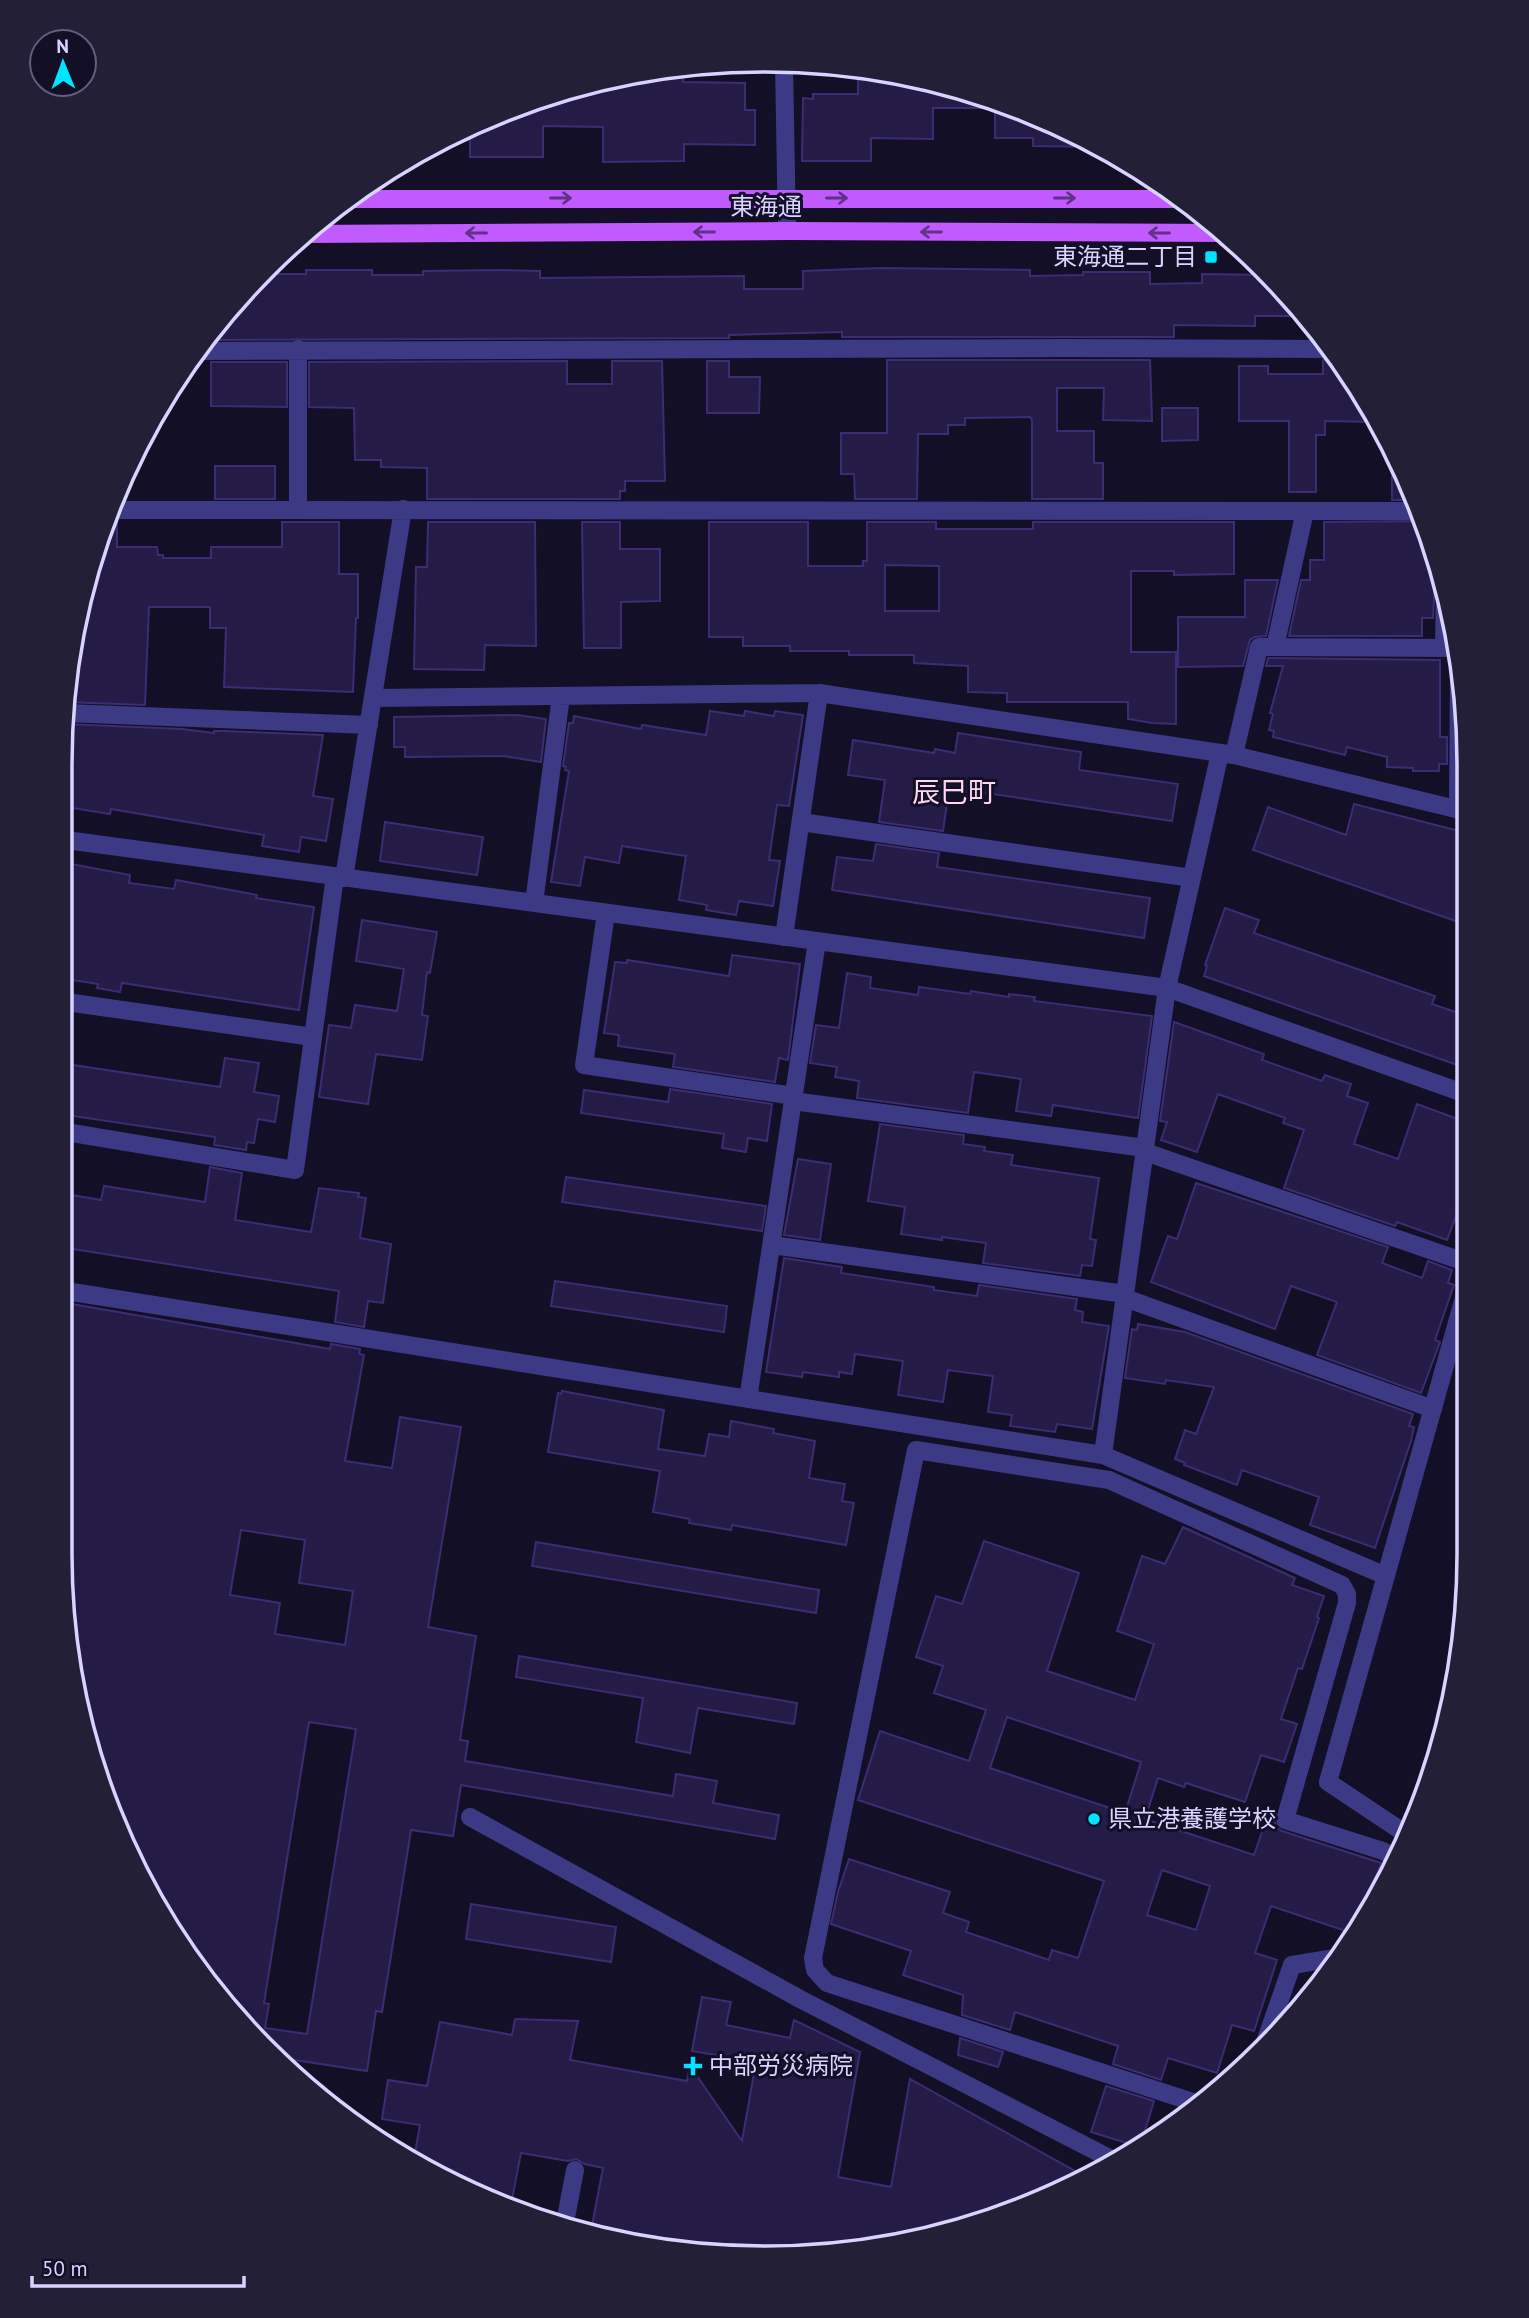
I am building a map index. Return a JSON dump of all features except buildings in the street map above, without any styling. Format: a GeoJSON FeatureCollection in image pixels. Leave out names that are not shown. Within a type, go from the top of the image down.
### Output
{"type":"FeatureCollection","features":[{"type":"Feature","properties":{"kind":"main road","name":"東海通"},"geometry":{"type":"LineString","coordinates":[[365,199],[1164,199]]}},
{"type":"Feature","properties":{"kind":"main road","name":"東海通"},"geometry":{"type":"LineString","coordinates":[[320,234],[1208,233]]}},
{"type":"Feature","properties":{"kind":"street"},"geometry":{"type":"LineString","coordinates":[[784,72],[787,232]]}},
{"type":"Feature","properties":{"kind":"street"},"geometry":{"type":"LineString","coordinates":[[298,349],[298,509]]}},
{"type":"Feature","properties":{"kind":"street"},"geometry":{"type":"LineString","coordinates":[[209,351],[1318,349]]}},
{"type":"Feature","properties":{"kind":"street"},"geometry":{"type":"LineString","coordinates":[[72,1133],[295,1170],[339,877],[369,725],[403,509]]}},
{"type":"Feature","properties":{"kind":"street"},"geometry":{"type":"LineString","coordinates":[[120,510],[1409,511]]}},
{"type":"Feature","properties":{"kind":"street"},"geometry":{"type":"LineString","coordinates":[[1275,647],[1305,511]]}},
{"type":"Feature","properties":{"kind":"street"},"geometry":{"type":"LineString","coordinates":[[1103,1455],[1167,988],[1192,878],[1259,646],[1447,648]]}},
{"type":"Feature","properties":{"kind":"street"},"geometry":{"type":"LineString","coordinates":[[373,698],[819,693],[1227,754],[1457,810]]}},
{"type":"Feature","properties":{"kind":"street"},"geometry":{"type":"LineString","coordinates":[[784,937],[819,693]]}},
{"type":"Feature","properties":{"kind":"street"},"geometry":{"type":"LineString","coordinates":[[534,903],[561,696]]}},
{"type":"Feature","properties":{"kind":"street"},"geometry":{"type":"LineString","coordinates":[[74,713],[369,725]]}},
{"type":"Feature","properties":{"kind":"street"},"geometry":{"type":"LineString","coordinates":[[801,822],[1192,878]]}},
{"type":"Feature","properties":{"kind":"street"},"geometry":{"type":"LineString","coordinates":[[72,841],[1167,988],[1457,1091]]}},
{"type":"Feature","properties":{"kind":"street"},"geometry":{"type":"LineString","coordinates":[[606,913],[583,1065],[1145,1150],[1457,1259]]}},
{"type":"Feature","properties":{"kind":"street"},"geometry":{"type":"LineString","coordinates":[[748,1399],[817,941]]}},
{"type":"Feature","properties":{"kind":"street"},"geometry":{"type":"LineString","coordinates":[[72,1003],[313,1037]]}},
{"type":"Feature","properties":{"kind":"street"},"geometry":{"type":"LineString","coordinates":[[772,1245],[1125,1296],[1433,1409]]}},
{"type":"Feature","properties":{"kind":"street"},"geometry":{"type":"LineString","coordinates":[[72,1292],[1103,1455],[1386,1576]]}},
{"type":"Feature","properties":{"kind":"street"},"geometry":{"type":"LineString","coordinates":[[1400,1830],[1328,1782],[1457,1323]]}},
{"type":"Feature","properties":{"kind":"street"},"geometry":{"type":"LineString","coordinates":[[1189,2101],[827,1983],[815,1970],[813,1958],[916,1450],[1109,1480],[1342,1585],[1347,1594],[1347,1603],[1285,1820],[1389,1854]]}},
{"type":"Feature","properties":{"kind":"street"},"geometry":{"type":"LineString","coordinates":[[470,1817],[800,1999],[1105,2156]]}},
{"type":"Feature","properties":{"kind":"street"},"geometry":{"type":"LineString","coordinates":[[1271,2025],[1292,1965],[1325,1960]]}},
{"type":"Feature","properties":{"kind":"street"},"geometry":{"type":"LineString","coordinates":[[566,2217],[575,2170]]}},
{"type":"Feature","properties":{"kind":"place","name":"東海通二丁目"},"geometry":{"type":"Point","coordinates":[1211,257]}},
{"type":"Feature","properties":{"kind":"place","name":"県立港養護学校"},"geometry":{"type":"Point","coordinates":[1094,1819]}},
{"type":"Feature","properties":{"kind":"place","name":"中部労災病院"},"geometry":{"type":"Point","coordinates":[693,2066]}},
{"type":"Feature","properties":{"kind":"district","name":"辰巳町"},"geometry":{"type":"Point","coordinates":[954,792]}}]}
